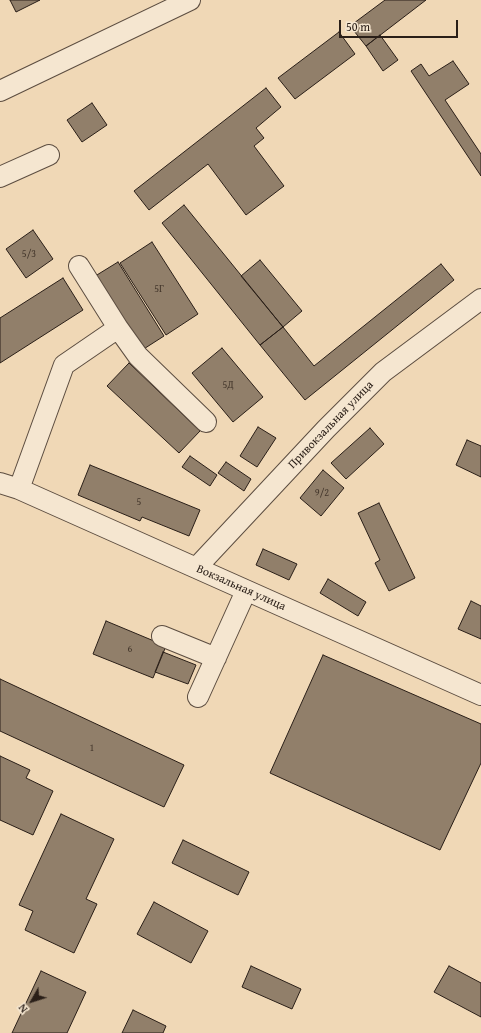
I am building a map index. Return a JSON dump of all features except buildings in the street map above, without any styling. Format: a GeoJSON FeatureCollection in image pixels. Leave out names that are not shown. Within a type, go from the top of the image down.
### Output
{"type":"FeatureCollection","features":[{"type":"Feature","properties":{"kind":"street"},"geometry":{"type":"LineString","coordinates":[[0,91],[190,0]]}},
{"type":"Feature","properties":{"kind":"street"},"geometry":{"type":"LineString","coordinates":[[0,177],[49,155]]}},
{"type":"Feature","properties":{"kind":"street"},"geometry":{"type":"LineString","coordinates":[[79,266],[118,328],[138,356],[206,422]]}},
{"type":"Feature","properties":{"kind":"street","name":"Привокзальная улица"},"geometry":{"type":"LineString","coordinates":[[196,568],[326,429],[383,372],[481,299]]}},
{"type":"Feature","properties":{"kind":"street"},"geometry":{"type":"LineString","coordinates":[[19,489],[64,365],[118,328]]}},
{"type":"Feature","properties":{"kind":"street","name":"Вокзальная улица"},"geometry":{"type":"LineString","coordinates":[[0,483],[19,489],[481,695]]}},
{"type":"Feature","properties":{"kind":"street"},"geometry":{"type":"LineString","coordinates":[[198,697],[246,591]]}},
{"type":"Feature","properties":{"kind":"street"},"geometry":{"type":"LineString","coordinates":[[162,636],[216,658]]}}]}
